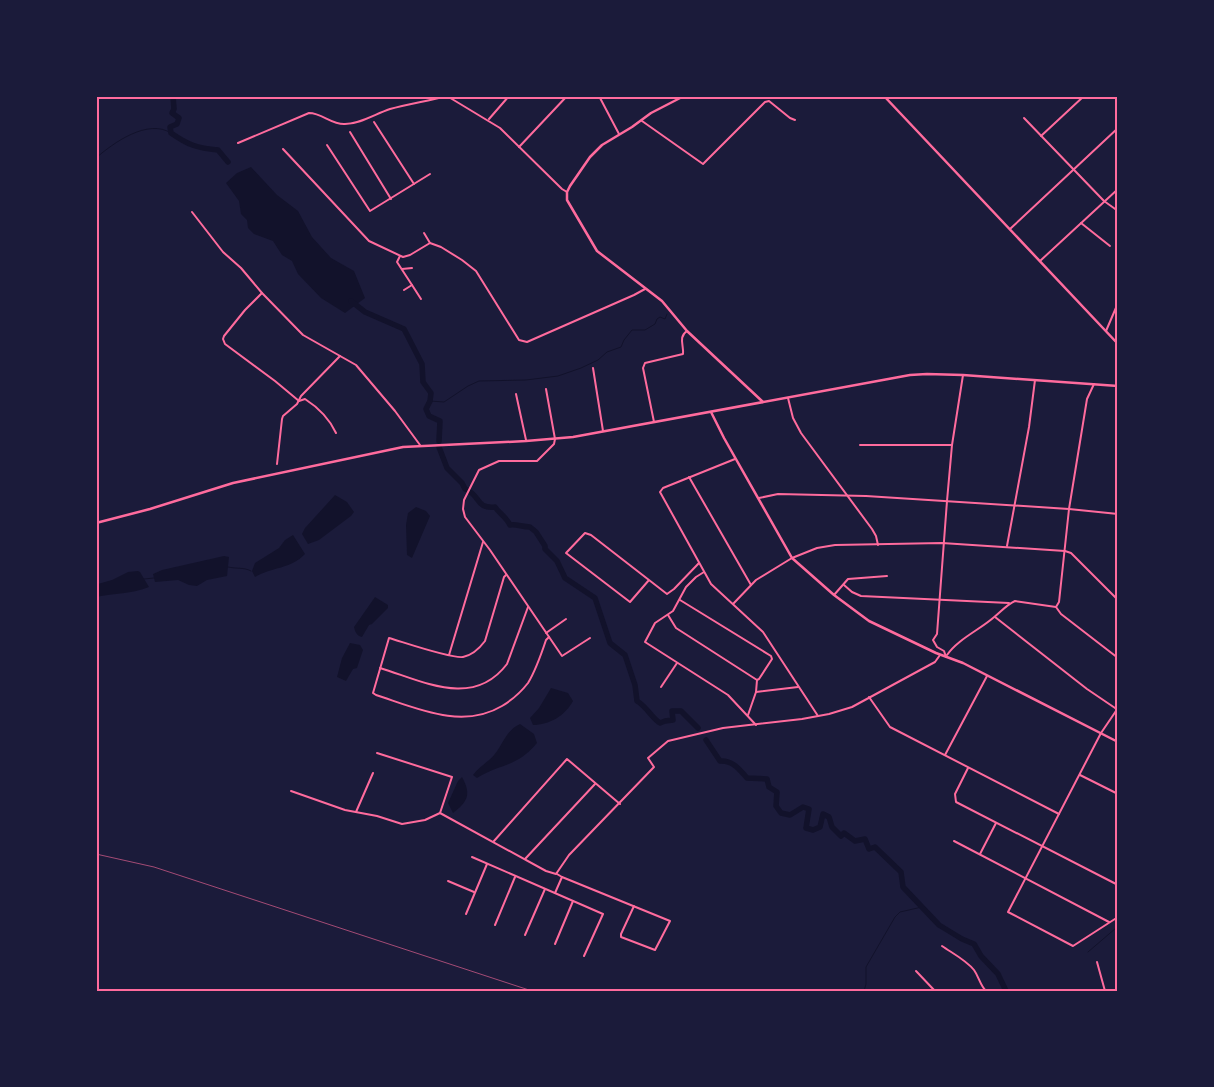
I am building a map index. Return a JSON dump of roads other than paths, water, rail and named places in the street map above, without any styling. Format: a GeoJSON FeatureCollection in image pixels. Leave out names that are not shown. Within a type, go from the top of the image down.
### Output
{"type":"FeatureCollection","features":[{"type":"Feature","properties":{"kind":"main road"},"geometry":{"type":"LineString","coordinates":[[684,96],[651,112],[604,143],[595,151],[567,192],[567,200],[597,251],[662,301],[687,331],[763,402]]}},
{"type":"Feature","properties":{"kind":"main road"},"geometry":{"type":"LineString","coordinates":[[884,96],[1118,344]]}},
{"type":"Feature","properties":{"kind":"main road"},"geometry":{"type":"LineString","coordinates":[[96,523],[150,509],[233,483],[403,447],[555,439],[603,432],[916,374],[963,375],[1118,386]]}},
{"type":"Feature","properties":{"kind":"main road"},"geometry":{"type":"LineString","coordinates":[[711,412],[792,558],[834,595],[868,621],[885,630],[940,655],[963,663],[1118,742]]}},
{"type":"Feature","properties":{"kind":"street"},"geometry":{"type":"LineString","coordinates":[[488,119],[509,96]]}},
{"type":"Feature","properties":{"kind":"street"},"geometry":{"type":"LineString","coordinates":[[519,147],[567,96]]}},
{"type":"Feature","properties":{"kind":"street"},"geometry":{"type":"LineString","coordinates":[[599,96],[619,134]]}},
{"type":"Feature","properties":{"kind":"street"},"geometry":{"type":"LineString","coordinates":[[1041,136],[1084,96]]}},
{"type":"Feature","properties":{"kind":"street"},"geometry":{"type":"LineString","coordinates":[[238,143],[308,113],[316,113],[342,125],[389,110],[448,97],[488,119],[500,128],[567,192]]}},
{"type":"Feature","properties":{"kind":"street"},"geometry":{"type":"LineString","coordinates":[[641,120],[703,164],[765,102],[769,101],[795,120]]}},
{"type":"Feature","properties":{"kind":"street"},"geometry":{"type":"LineString","coordinates":[[1024,118],[1104,201],[1118,211]]}},
{"type":"Feature","properties":{"kind":"street"},"geometry":{"type":"LineString","coordinates":[[374,122],[414,184]]}},
{"type":"Feature","properties":{"kind":"street"},"geometry":{"type":"LineString","coordinates":[[1010,229],[1118,128]]}},
{"type":"Feature","properties":{"kind":"street"},"geometry":{"type":"LineString","coordinates":[[350,132],[391,199]]}},
{"type":"Feature","properties":{"kind":"street"},"geometry":{"type":"LineString","coordinates":[[327,145],[370,211],[430,174]]}},
{"type":"Feature","properties":{"kind":"street"},"geometry":{"type":"LineString","coordinates":[[283,149],[369,241],[402,257],[410,255],[430,244],[441,247],[476,271],[522,342],[527,342],[575,322],[645,289]]}},
{"type":"Feature","properties":{"kind":"street"},"geometry":{"type":"LineString","coordinates":[[1040,261],[1118,188]]}},
{"type":"Feature","properties":{"kind":"street"},"geometry":{"type":"LineString","coordinates":[[192,212],[223,252],[241,268],[262,293],[303,335],[341,355],[356,365],[366,375],[420,445]]}},
{"type":"Feature","properties":{"kind":"street"},"geometry":{"type":"LineString","coordinates":[[1081,223],[1110,246]]}},
{"type":"Feature","properties":{"kind":"street"},"geometry":{"type":"LineString","coordinates":[[424,233],[430,244]]}},
{"type":"Feature","properties":{"kind":"street"},"geometry":{"type":"LineString","coordinates":[[400,256],[397,262],[421,299]]}},
{"type":"Feature","properties":{"kind":"street"},"geometry":{"type":"LineString","coordinates":[[402,269],[412,268]]}},
{"type":"Feature","properties":{"kind":"street"},"geometry":{"type":"LineString","coordinates":[[404,290],[412,285]]}},
{"type":"Feature","properties":{"kind":"street"},"geometry":{"type":"LineString","coordinates":[[262,293],[245,310],[223,339],[225,344],[299,401]]}},
{"type":"Feature","properties":{"kind":"street"},"geometry":{"type":"LineString","coordinates":[[1106,331],[1118,303]]}},
{"type":"Feature","properties":{"kind":"street"},"geometry":{"type":"LineString","coordinates":[[654,422],[643,368],[645,363],[683,354],[681,341],[683,334],[687,331]]}},
{"type":"Feature","properties":{"kind":"street"},"geometry":{"type":"LineString","coordinates":[[277,464],[283,416],[297,404],[301,396],[341,355]]}},
{"type":"Feature","properties":{"kind":"street"},"geometry":{"type":"LineString","coordinates":[[593,368],[603,432]]}},
{"type":"Feature","properties":{"kind":"street"},"geometry":{"type":"LineString","coordinates":[[946,657],[944,651],[937,647],[933,640],[937,634],[942,543],[952,445],[963,375]]}},
{"type":"Feature","properties":{"kind":"street"},"geometry":{"type":"LineString","coordinates":[[1007,546],[1029,427],[1035,380]]}},
{"type":"Feature","properties":{"kind":"street"},"geometry":{"type":"LineString","coordinates":[[1056,607],[1087,399],[1094,384]]}},
{"type":"Feature","properties":{"kind":"street"},"geometry":{"type":"LineString","coordinates":[[546,389],[555,439],[554,444],[537,461],[499,461],[479,470],[464,500],[463,509],[465,517],[562,656],[590,638]]}},
{"type":"Feature","properties":{"kind":"street"},"geometry":{"type":"LineString","coordinates":[[516,394],[526,441]]}},
{"type":"Feature","properties":{"kind":"street"},"geometry":{"type":"LineString","coordinates":[[788,398],[793,418],[802,433],[821,462],[849,496],[876,536],[878,545]]}},
{"type":"Feature","properties":{"kind":"street"},"geometry":{"type":"LineString","coordinates":[[299,401],[305,399],[323,412],[336,433]]}},
{"type":"Feature","properties":{"kind":"street"},"geometry":{"type":"LineString","coordinates":[[860,445],[952,445]]}},
{"type":"Feature","properties":{"kind":"street"},"geometry":{"type":"LineString","coordinates":[[736,459],[663,488],[660,492],[711,584],[763,632],[818,716]]}},
{"type":"Feature","properties":{"kind":"street"},"geometry":{"type":"LineString","coordinates":[[689,477],[751,585]]}},
{"type":"Feature","properties":{"kind":"street"},"geometry":{"type":"LineString","coordinates":[[758,498],[778,494],[849,496],[1014,505],[1118,514]]}},
{"type":"Feature","properties":{"kind":"street"},"geometry":{"type":"LineString","coordinates":[[649,580],[630,602],[566,553],[585,533],[591,535],[649,580],[667,594],[699,563]]}},
{"type":"Feature","properties":{"kind":"street"},"geometry":{"type":"LineString","coordinates":[[449,655],[483,542]]}},
{"type":"Feature","properties":{"kind":"street"},"geometry":{"type":"LineString","coordinates":[[733,604],[756,580],[792,558],[817,548],[835,545],[942,543],[1065,551],[1078,558],[1118,600]]}},
{"type":"Feature","properties":{"kind":"street"},"geometry":{"type":"LineString","coordinates":[[704,572],[686,587],[673,611],[655,623],[645,642],[728,695],[756,725]]}},
{"type":"Feature","properties":{"kind":"street"},"geometry":{"type":"LineString","coordinates":[[506,575],[485,641],[479,649],[471,654],[456,657],[389,638],[373,693],[376,696],[444,716],[470,717],[496,709],[520,692],[535,671],[546,640],[549,637]]}},
{"type":"Feature","properties":{"kind":"street"},"geometry":{"type":"LineString","coordinates":[[834,595],[844,585],[845,580],[887,576]]}},
{"type":"Feature","properties":{"kind":"street"},"geometry":{"type":"LineString","coordinates":[[844,585],[852,592],[861,596],[1009,603]]}},
{"type":"Feature","properties":{"kind":"street"},"geometry":{"type":"LineString","coordinates":[[680,600],[771,656],[772,658],[757,680],[756,692],[748,716]]}},
{"type":"Feature","properties":{"kind":"street"},"geometry":{"type":"LineString","coordinates":[[946,657],[955,647],[1015,600],[1056,607]]}},
{"type":"Feature","properties":{"kind":"street"},"geometry":{"type":"LineString","coordinates":[[380,668],[454,689],[471,689],[484,684],[501,672],[507,664],[528,607]]}},
{"type":"Feature","properties":{"kind":"street"},"geometry":{"type":"LineString","coordinates":[[1056,607],[1060,614],[1118,658]]}},
{"type":"Feature","properties":{"kind":"street"},"geometry":{"type":"LineString","coordinates":[[668,614],[676,628],[757,680]]}},
{"type":"Feature","properties":{"kind":"street"},"geometry":{"type":"LineString","coordinates":[[995,617],[1086,689],[1117,709],[1101,733],[1008,912],[1073,946],[1118,917]]}},
{"type":"Feature","properties":{"kind":"street"},"geometry":{"type":"LineString","coordinates":[[546,633],[566,619]]}},
{"type":"Feature","properties":{"kind":"street"},"geometry":{"type":"LineString","coordinates":[[556,874],[570,855],[654,768],[648,758],[668,741],[722,728],[818,716],[852,707],[935,662],[940,655]]}},
{"type":"Feature","properties":{"kind":"street"},"geometry":{"type":"LineString","coordinates":[[661,687],[676,663]]}},
{"type":"Feature","properties":{"kind":"street"},"geometry":{"type":"LineString","coordinates":[[945,756],[987,676]]}},
{"type":"Feature","properties":{"kind":"street"},"geometry":{"type":"LineString","coordinates":[[756,692],[799,687]]}},
{"type":"Feature","properties":{"kind":"street"},"geometry":{"type":"LineString","coordinates":[[869,697],[890,727],[1059,814]]}},
{"type":"Feature","properties":{"kind":"street"},"geometry":{"type":"LineString","coordinates":[[290,791],[402,824],[425,820],[440,812],[452,777],[377,753]]}},
{"type":"Feature","properties":{"kind":"street"},"geometry":{"type":"LineString","coordinates":[[494,841],[567,759],[620,804]]}},
{"type":"Feature","properties":{"kind":"street"},"geometry":{"type":"LineString","coordinates":[[968,768],[954,794],[956,802],[1118,885]]}},
{"type":"Feature","properties":{"kind":"street"},"geometry":{"type":"LineString","coordinates":[[356,812],[373,773]]}},
{"type":"Feature","properties":{"kind":"street"},"geometry":{"type":"LineString","coordinates":[[1080,774],[1118,794]]}},
{"type":"Feature","properties":{"kind":"street"},"geometry":{"type":"LineString","coordinates":[[525,859],[595,784]]}},
{"type":"Feature","properties":{"kind":"street"},"geometry":{"type":"LineString","coordinates":[[440,812],[546,871],[556,874],[562,877],[634,906],[670,921],[655,950],[622,937],[621,934],[634,906]]}},
{"type":"Feature","properties":{"kind":"street"},"geometry":{"type":"LineString","coordinates":[[980,854],[996,823]]}},
{"type":"Feature","properties":{"kind":"street"},"geometry":{"type":"LineString","coordinates":[[954,841],[1110,922]]}},
{"type":"Feature","properties":{"kind":"street"},"geometry":{"type":"LineString","coordinates":[[472,857],[603,914],[584,956]]}},
{"type":"Feature","properties":{"kind":"street"},"geometry":{"type":"LineString","coordinates":[[466,914],[486,864]]}},
{"type":"Feature","properties":{"kind":"street"},"geometry":{"type":"LineString","coordinates":[[495,925],[515,877]]}},
{"type":"Feature","properties":{"kind":"street"},"geometry":{"type":"LineString","coordinates":[[555,894],[562,877]]}},
{"type":"Feature","properties":{"kind":"street"},"geometry":{"type":"LineString","coordinates":[[448,881],[475,893]]}},
{"type":"Feature","properties":{"kind":"street"},"geometry":{"type":"LineString","coordinates":[[524,935],[545,889]]}},
{"type":"Feature","properties":{"kind":"street"},"geometry":{"type":"LineString","coordinates":[[555,944],[574,901]]}},
{"type":"Feature","properties":{"kind":"street"},"geometry":{"type":"LineString","coordinates":[[942,946],[974,970],[981,986],[986,991]]}},
{"type":"Feature","properties":{"kind":"street"},"geometry":{"type":"LineString","coordinates":[[1097,962],[1105,991]]}},
{"type":"Feature","properties":{"kind":"street"},"geometry":{"type":"LineString","coordinates":[[916,972],[935,991]]}},
{"type":"Feature","properties":{"kind":"waterway"},"geometry":{"type":"LineString","coordinates":[[173,96],[174,109],[172,113],[179,118],[177,124],[170,127],[171,133],[193,145],[218,150],[228,162]]}},
{"type":"Feature","properties":{"kind":"waterway"},"geometry":{"type":"LineString","coordinates":[[96,158],[121,140],[142,130],[162,129],[171,133]]}},
{"type":"Feature","properties":{"kind":"waterway"},"geometry":{"type":"LineString","coordinates":[[351,301],[365,312],[404,329],[422,364],[423,382],[431,393],[426,409],[429,416],[440,421],[439,441]]}},
{"type":"Feature","properties":{"kind":"waterway"},"geometry":{"type":"LineString","coordinates":[[430,401],[444,402],[479,381],[526,380],[558,376],[581,368],[598,360],[607,352],[621,347],[632,330],[645,330],[655,324],[660,317],[665,319],[667,314]]}},
{"type":"Feature","properties":{"kind":"waterway"},"geometry":{"type":"LineString","coordinates":[[439,447],[447,468],[462,483],[465,489],[474,495],[484,506],[495,507],[510,525],[530,527],[536,532],[545,549],[557,561],[565,578],[595,598],[610,643],[625,655],[635,685],[637,701],[660,723],[673,720],[672,711],[681,711],[698,728]]}},
{"type":"Feature","properties":{"kind":"waterway"},"geometry":{"type":"LineString","coordinates":[[228,567],[251,571]]}},
{"type":"Feature","properties":{"kind":"waterway"},"geometry":{"type":"LineString","coordinates":[[144,579],[154,578]]}},
{"type":"Feature","properties":{"kind":"waterway"},"geometry":{"type":"LineString","coordinates":[[706,740],[720,761],[729,762],[747,778],[767,779],[769,787],[777,792],[776,806],[781,813],[790,815],[803,807],[809,809],[806,828],[813,830],[820,827],[823,814],[829,817],[832,827],[841,836],[844,833],[855,841],[865,839],[869,849],[875,847],[901,872],[903,887],[939,925],[974,944],[981,956],[998,974],[1006,991]]}},
{"type":"Feature","properties":{"kind":"waterway"},"geometry":{"type":"LineString","coordinates":[[864,991],[866,967],[895,917],[900,912],[922,907]]}},
{"type":"Feature","properties":{"kind":"waterway"},"geometry":{"type":"LineString","coordinates":[[1088,952],[1116,928]]}},
{"type":"Feature","properties":{"kind":"railway"},"geometry":{"type":"LineString","coordinates":[[96,854],[154,867],[532,991]]}}]}
